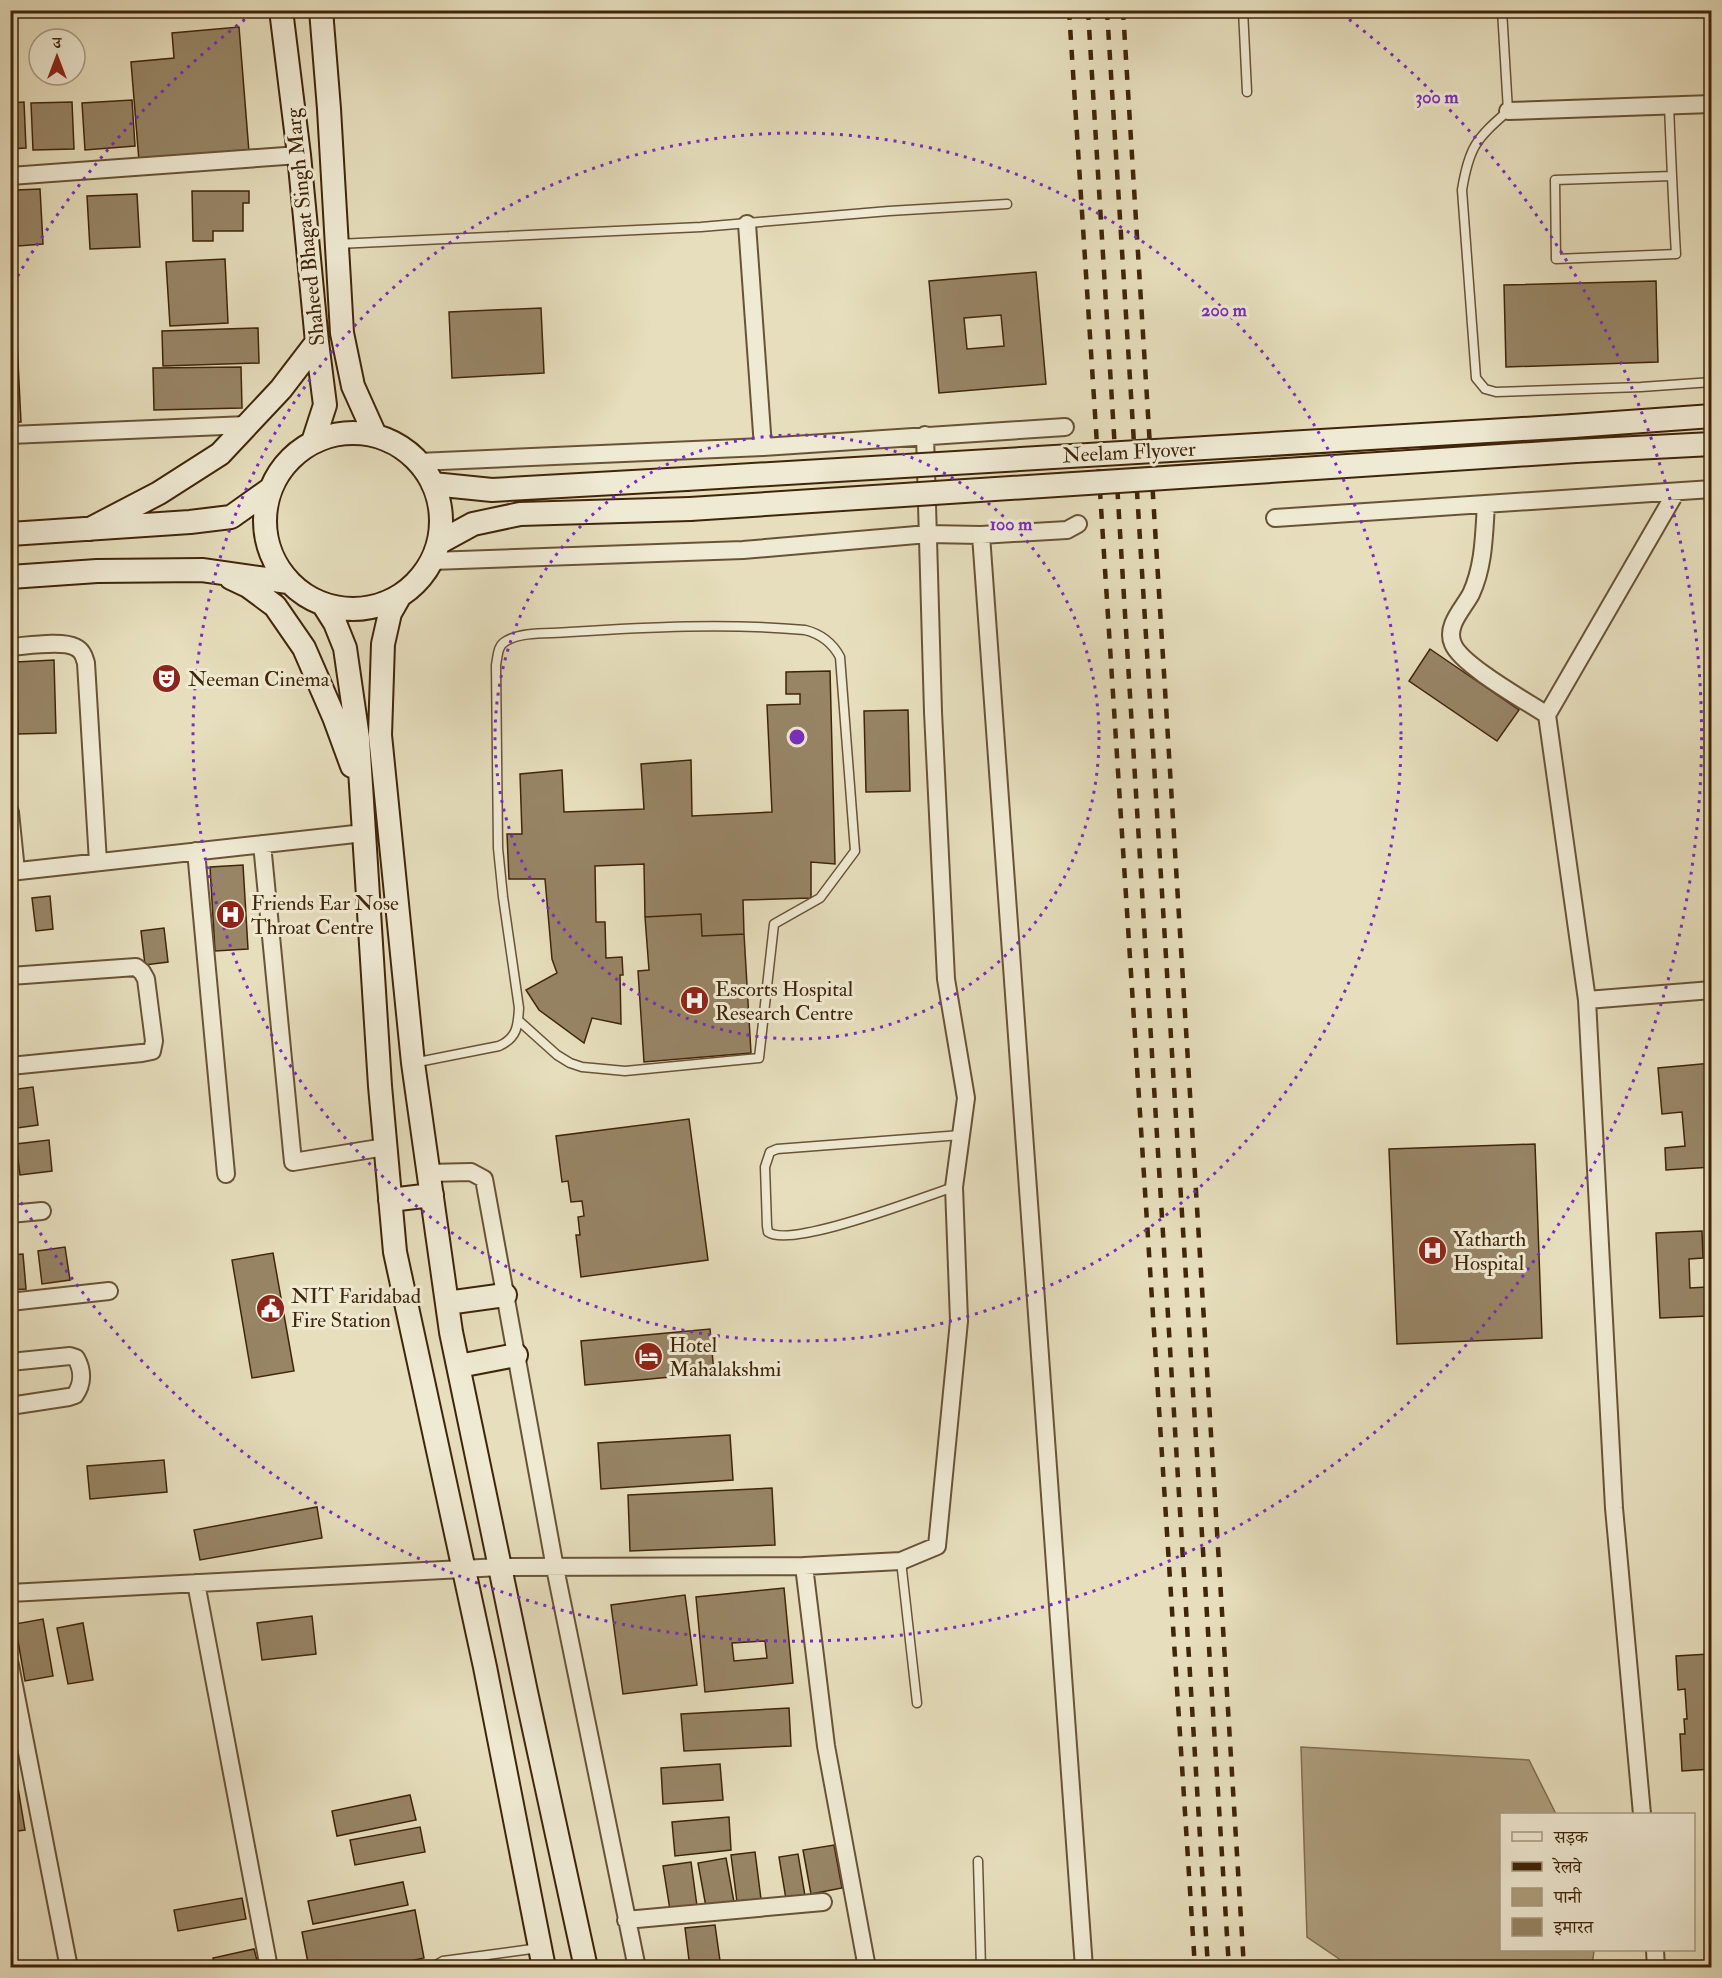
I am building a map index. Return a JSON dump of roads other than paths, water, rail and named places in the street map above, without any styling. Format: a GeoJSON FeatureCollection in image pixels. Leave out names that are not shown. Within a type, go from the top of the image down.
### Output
{"type":"FeatureCollection","features":[{"type":"Feature","properties":{"kind":"street","name":"Shaheed Bhagat Singh Marg"},"geometry":{"type":"LineString","coordinates":[[281,10],[299,155],[316,342],[325,405],[313,442]]}},
{"type":"Feature","properties":{"kind":"street","name":"Shaheed Bhagat Singh Marg"},"geometry":{"type":"LineString","coordinates":[[321,10],[344,343],[353,386],[375,435]]}},
{"type":"Feature","properties":{"kind":"street"},"geometry":{"type":"LineString","coordinates":[[1508,111],[1712,104]]}},
{"type":"Feature","properties":{"kind":"street"},"geometry":{"type":"LineString","coordinates":[[10,176],[299,155]]}},
{"type":"Feature","properties":{"kind":"street"},"geometry":{"type":"LineString","coordinates":[[747,224],[763,447]]}},
{"type":"Feature","properties":{"kind":"street"},"geometry":{"type":"LineString","coordinates":[[90,529],[159,493],[220,454],[281,389],[316,342]]}},
{"type":"Feature","properties":{"kind":"street","name":"Neelam Flyover"},"geometry":{"type":"LineString","coordinates":[[433,484],[492,490],[1712,416]]}},
{"type":"Feature","properties":{"kind":"street"},"geometry":{"type":"LineString","coordinates":[[10,435],[247,425]]}},
{"type":"Feature","properties":{"kind":"street"},"geometry":{"type":"LineString","coordinates":[[418,462],[763,447],[1065,427]]}},
{"type":"Feature","properties":{"kind":"street"},"geometry":{"type":"LineString","coordinates":[[398,599],[361,611],[315,603],[292,587],[270,556],[263,526],[269,490],[285,463],[313,442],[341,433],[375,435],[404,448],[427,471],[439,495],[436,551],[426,574],[398,599],[390,613],[383,644],[380,735],[413,1063],[447,1303],[500,1567],[586,1968]]}},
{"type":"Feature","properties":{"kind":"street"},"geometry":{"type":"LineString","coordinates":[[10,1593],[500,1567],[804,1566],[901,1562],[937,1546],[959,1321],[954,1187],[966,1098],[946,979],[933,712],[925,435]]}},
{"type":"Feature","properties":{"kind":"street","name":"Neelam Flyover"},"geometry":{"type":"LineString","coordinates":[[436,551],[473,524],[520,514],[690,509],[1712,444]]}},
{"type":"Feature","properties":{"kind":"street"},"geometry":{"type":"LineString","coordinates":[[1275,518],[1712,489]]}},
{"type":"Feature","properties":{"kind":"street"},"geometry":{"type":"LineString","coordinates":[[10,534],[190,522],[231,517],[269,490]]}},
{"type":"Feature","properties":{"kind":"street"},"geometry":{"type":"LineString","coordinates":[[1642,1813],[1614,1508],[1587,1000],[1547,715],[1676,492]]}},
{"type":"Feature","properties":{"kind":"street"},"geometry":{"type":"LineString","coordinates":[[1486,504],[1479,571],[1471,594],[1455,620],[1450,634],[1453,645],[1465,660],[1547,715]]}},
{"type":"Feature","properties":{"kind":"street"},"geometry":{"type":"LineString","coordinates":[[436,551],[743,550],[928,534],[981,535],[1066,530],[1078,524]]}},
{"type":"Feature","properties":{"kind":"street"},"geometry":{"type":"LineString","coordinates":[[981,535],[1084,1968]]}},
{"type":"Feature","properties":{"kind":"street"},"geometry":{"type":"LineString","coordinates":[[10,577],[97,571],[202,570],[288,582]]}},
{"type":"Feature","properties":{"kind":"street"},"geometry":{"type":"LineString","coordinates":[[219,572],[248,586],[274,606],[304,648],[334,717],[361,790]]}},
{"type":"Feature","properties":{"kind":"street"},"geometry":{"type":"LineString","coordinates":[[323,604],[335,623],[345,648],[358,738],[395,1252],[484,1666],[542,1958]]}},
{"type":"Feature","properties":{"kind":"street"},"geometry":{"type":"LineString","coordinates":[[10,647],[63,644],[75,646],[82,652],[86,663],[98,862]]}},
{"type":"Feature","properties":{"kind":"street"},"geometry":{"type":"LineString","coordinates":[[10,812],[13,872],[364,833]]}},
{"type":"Feature","properties":{"kind":"street"},"geometry":{"type":"LineString","coordinates":[[262,844],[293,1162],[386,1147]]}},
{"type":"Feature","properties":{"kind":"street"},"geometry":{"type":"LineString","coordinates":[[196,851],[226,1174]]}},
{"type":"Feature","properties":{"kind":"street"},"geometry":{"type":"LineString","coordinates":[[10,976],[136,967],[146,979],[154,1041],[152,1051],[142,1053],[10,1066]]}},
{"type":"Feature","properties":{"kind":"street"},"geometry":{"type":"LineString","coordinates":[[1587,1000],[1712,990]]}},
{"type":"Feature","properties":{"kind":"street"},"geometry":{"type":"LineString","coordinates":[[428,1173],[471,1172],[484,1179],[555,1568],[637,1968]]}},
{"type":"Feature","properties":{"kind":"street"},"geometry":{"type":"LineString","coordinates":[[390,1200],[432,1195]]}},
{"type":"Feature","properties":{"kind":"street"},"geometry":{"type":"LineString","coordinates":[[10,1214],[42,1211]]}},
{"type":"Feature","properties":{"kind":"street"},"geometry":{"type":"LineString","coordinates":[[10,1302],[109,1291]]}},
{"type":"Feature","properties":{"kind":"street"},"geometry":{"type":"LineString","coordinates":[[447,1303],[505,1295]]}},
{"type":"Feature","properties":{"kind":"street"},"geometry":{"type":"LineString","coordinates":[[459,1366],[516,1355]]}},
{"type":"Feature","properties":{"kind":"street"},"geometry":{"type":"LineString","coordinates":[[10,1362],[70,1356],[76,1358],[79,1363],[82,1382],[75,1395],[10,1406]]}},
{"type":"Feature","properties":{"kind":"street"},"geometry":{"type":"LineString","coordinates":[[804,1566],[826,1746],[867,1968]]}},
{"type":"Feature","properties":{"kind":"street"},"geometry":{"type":"LineString","coordinates":[[196,1583],[269,1968]]}},
{"type":"Feature","properties":{"kind":"street"},"geometry":{"type":"LineString","coordinates":[[10,1665],[69,1968]]}},
{"type":"Feature","properties":{"kind":"street"},"geometry":{"type":"LineString","coordinates":[[627,1920],[823,1902]]}},
{"type":"Feature","properties":{"kind":"street"},"geometry":{"type":"LineString","coordinates":[[1655,1951],[1656,1968]]}},
{"type":"Feature","properties":{"kind":"lane"},"geometry":{"type":"LineString","coordinates":[[1243,10],[1247,92]]}},
{"type":"Feature","properties":{"kind":"lane"},"geometry":{"type":"LineString","coordinates":[[1502,10],[1508,111],[1482,134],[1472,151],[1466,166],[1462,190],[1476,378],[1489,391],[1496,392],[1712,382]]}},
{"type":"Feature","properties":{"kind":"lane"},"geometry":{"type":"LineString","coordinates":[[1669,105],[1676,254],[1556,259],[1555,180],[1672,176]]}},
{"type":"Feature","properties":{"kind":"lane"},"geometry":{"type":"LineString","coordinates":[[337,244],[747,224],[889,211],[1007,204]]}},
{"type":"Feature","properties":{"kind":"lane"},"geometry":{"type":"LineString","coordinates":[[413,1063],[499,1046],[508,1042],[518,1020],[519,1008],[502,897],[498,848],[496,665],[499,647],[504,641],[528,635],[629,628],[729,626],[805,630],[816,632],[828,641],[835,647],[840,657],[855,851],[820,898],[774,924],[759,1058],[625,1071],[582,1067],[557,1056],[518,1020]]}},
{"type":"Feature","properties":{"kind":"lane"},"geometry":{"type":"LineString","coordinates":[[954,1187],[821,1231],[779,1236],[768,1232],[765,1167],[770,1152],[777,1149],[961,1135]]}},
{"type":"Feature","properties":{"kind":"lane"},"geometry":{"type":"LineString","coordinates":[[901,1562],[917,1703]]}},
{"type":"Feature","properties":{"kind":"lane"},"geometry":{"type":"LineString","coordinates":[[978,1862],[981,1968]]}},
{"type":"Feature","properties":{"kind":"lane"},"geometry":{"type":"LineString","coordinates":[[421,1968],[442,1962],[542,1958]]}},
{"type":"Feature","properties":{"kind":"water"},"geometry":{"type":"Polygon","coordinates":[[[1301,1747],[1529,1760],[1556,1813],[1500,1813],[1500,1951],[1594,1951],[1592,1967],[1351,1967],[1307,1937],[1301,1747]]]}},
{"type":"Feature","properties":{"kind":"railway"},"geometry":{"type":"LineString","coordinates":[[1069,10],[1195,1968]]}},
{"type":"Feature","properties":{"kind":"railway"},"geometry":{"type":"LineString","coordinates":[[1088,10],[1208,1968]]}},
{"type":"Feature","properties":{"kind":"railway"},"geometry":{"type":"LineString","coordinates":[[1107,10],[1229,1968]]}},
{"type":"Feature","properties":{"kind":"railway"},"geometry":{"type":"LineString","coordinates":[[1123,10],[1244,1968]]}},
{"type":"Feature","properties":{"kind":"place","name":"Neeman Cinema"},"geometry":{"type":"Point","coordinates":[167,679]}},
{"type":"Feature","properties":{"kind":"place","name":"Friends Ear Nose Throat Centre"},"geometry":{"type":"Point","coordinates":[230,915]}},
{"type":"Feature","properties":{"kind":"place","name":"Escorts Hospital Research Centre"},"geometry":{"type":"Point","coordinates":[694,1001]}},
{"type":"Feature","properties":{"kind":"place","name":"Yatharth Hospital"},"geometry":{"type":"Point","coordinates":[1432,1251]}},
{"type":"Feature","properties":{"kind":"place","name":"NIT Faridabad Fire Station"},"geometry":{"type":"Point","coordinates":[270,1308]}},
{"type":"Feature","properties":{"kind":"place","name":"Hotel Mahalakshmi"},"geometry":{"type":"Point","coordinates":[648,1357]}}]}
